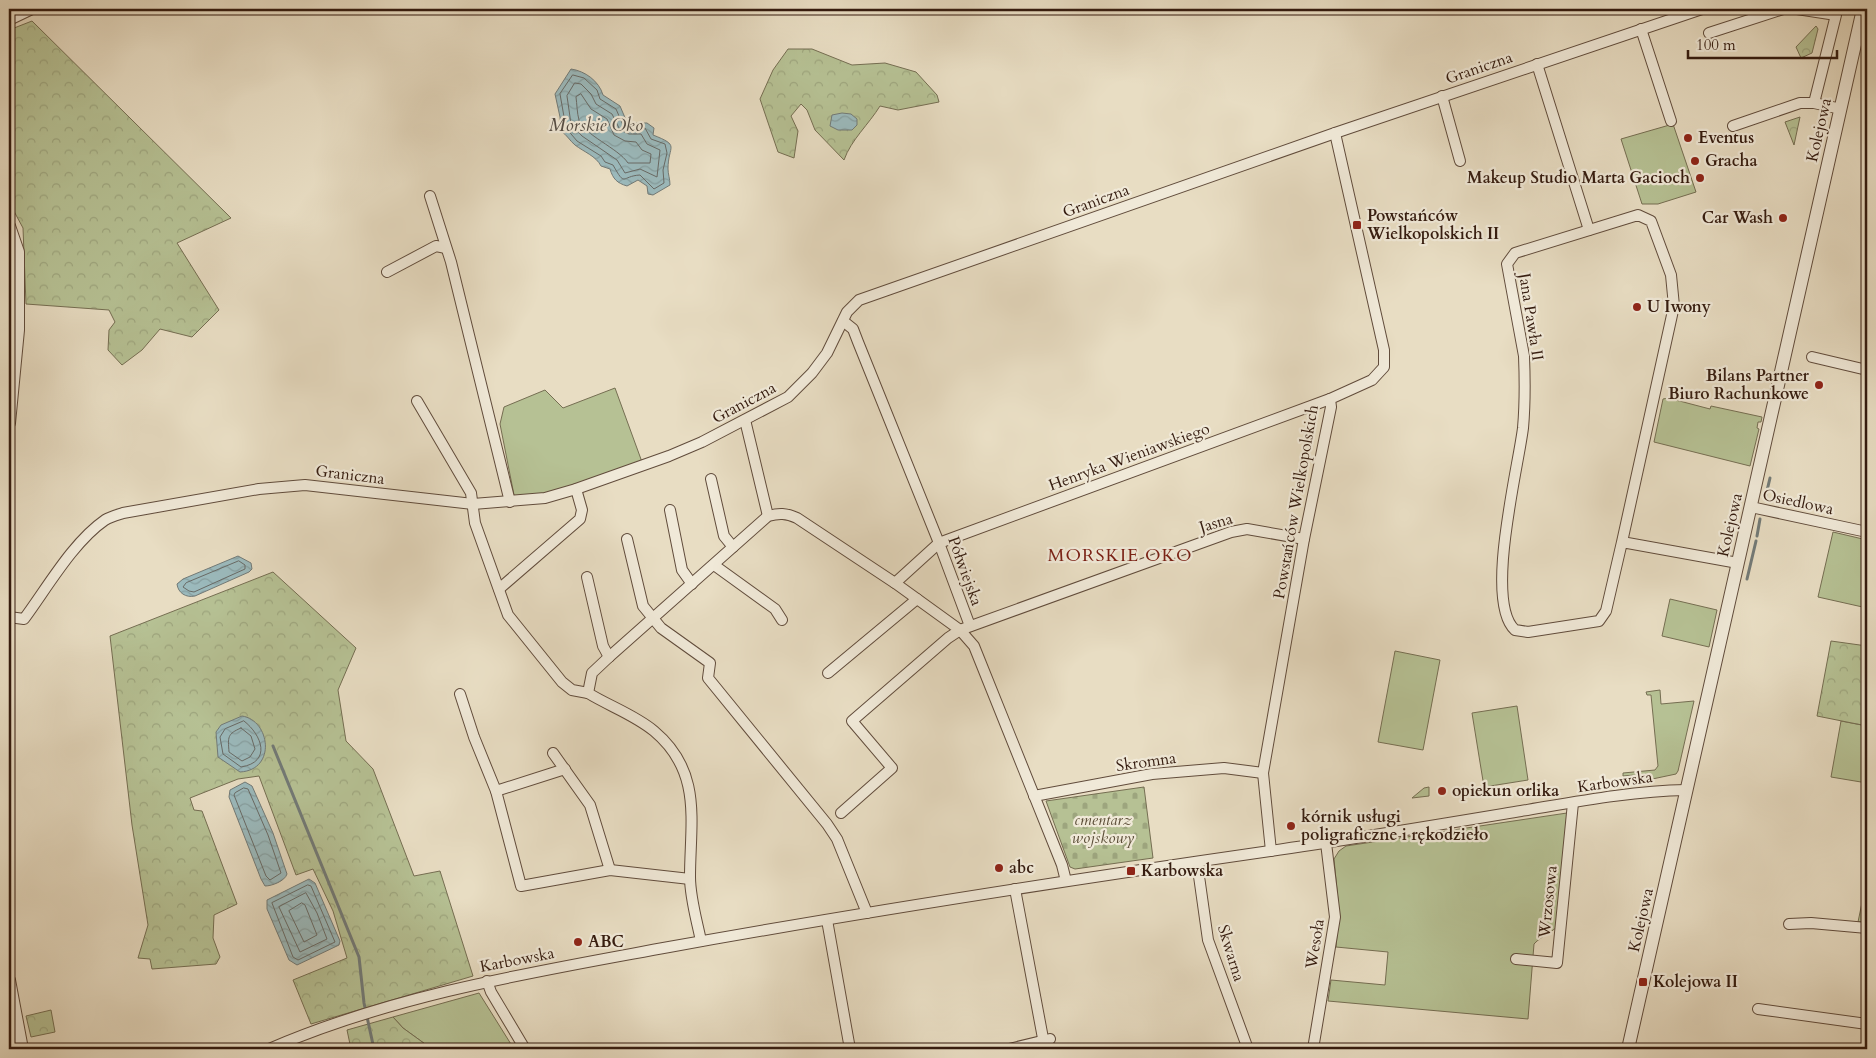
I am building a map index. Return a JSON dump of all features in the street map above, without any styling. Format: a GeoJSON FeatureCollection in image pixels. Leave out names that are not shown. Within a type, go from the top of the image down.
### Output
{"type":"FeatureCollection","features":[{"type":"Feature","properties":{"kind":"street"},"geometry":{"type":"LineString","coordinates":[[9,20],[32,9]]}},
{"type":"Feature","properties":{"kind":"street","name":"Graniczna"},"geometry":{"type":"LineString","coordinates":[[9,617],[24,619],[58,572],[93,530],[106,519],[122,513],[259,489],[305,485],[474,504],[510,502],[545,498],[669,456],[745,420],[788,397],[812,373],[836,338],[847,312],[859,300],[1335,133],[1700,9]]}},
{"type":"Feature","properties":{"kind":"street"},"geometry":{"type":"LineString","coordinates":[[1709,33],[1783,9]]}},
{"type":"Feature","properties":{"kind":"street"},"geometry":{"type":"LineString","coordinates":[[1797,9],[1836,14],[1814,103]]}},
{"type":"Feature","properties":{"kind":"street","name":"Kolejowa"},"geometry":{"type":"LineString","coordinates":[[1628,1049],[1864,9]]}},
{"type":"Feature","properties":{"kind":"street"},"geometry":{"type":"LineString","coordinates":[[1641,29],[1671,121]]}},
{"type":"Feature","properties":{"kind":"street"},"geometry":{"type":"LineString","coordinates":[[1537,64],[1589,230]]}},
{"type":"Feature","properties":{"kind":"street"},"geometry":{"type":"LineString","coordinates":[[1442,96],[1460,161]]}},
{"type":"Feature","properties":{"kind":"street"},"geometry":{"type":"LineString","coordinates":[[1733,126],[1800,103],[1814,103],[1840,109]]}},
{"type":"Feature","properties":{"kind":"street","name":"Powstańców Wielkopolskich"},"geometry":{"type":"LineString","coordinates":[[1271,851],[1263,773],[1304,539],[1331,406],[1330,399],[1372,380],[1384,367],[1384,350],[1335,133]]}},
{"type":"Feature","properties":{"kind":"street"},"geometry":{"type":"LineString","coordinates":[[430,196],[446,248],[510,502]]}},
{"type":"Feature","properties":{"kind":"street","name":"Jana Pawła II"},"geometry":{"type":"LineString","coordinates":[[1638,215],[1651,221],[1671,275],[1674,290],[1674,306],[1622,542],[1606,611],[1602,618],[1594,622],[1528,632],[1515,630],[1510,626],[1502,579],[1502,564],[1523,427],[1524,356],[1507,264],[1515,253],[1638,215]]}},
{"type":"Feature","properties":{"kind":"street"},"geometry":{"type":"LineString","coordinates":[[9,226],[18,252],[18,330],[12,352],[9,423]]}},
{"type":"Feature","properties":{"kind":"street"},"geometry":{"type":"LineString","coordinates":[[388,272],[436,246],[446,248]]}},
{"type":"Feature","properties":{"kind":"street","name":"Półwiejska"},"geometry":{"type":"LineString","coordinates":[[844,321],[853,329],[939,543],[965,628],[974,646],[1062,865],[1066,881]]}},
{"type":"Feature","properties":{"kind":"street"},"geometry":{"type":"LineString","coordinates":[[1812,357],[1867,370]]}},
{"type":"Feature","properties":{"kind":"street","name":"Henryka Wieniawskiego"},"geometry":{"type":"LineString","coordinates":[[939,543],[1330,399]]}},
{"type":"Feature","properties":{"kind":"street"},"geometry":{"type":"LineString","coordinates":[[417,401],[471,493],[474,504],[475,523],[508,615],[562,682],[572,690],[588,693],[653,730],[673,752],[685,775],[692,798],[690,879],[701,942]]}},
{"type":"Feature","properties":{"kind":"street"},"geometry":{"type":"LineString","coordinates":[[745,420],[768,516]]}},
{"type":"Feature","properties":{"kind":"street"},"geometry":{"type":"LineString","coordinates":[[711,479],[724,536],[733,547]]}},
{"type":"Feature","properties":{"kind":"street"},"geometry":{"type":"LineString","coordinates":[[499,589],[580,519],[582,510],[576,489]]}},
{"type":"Feature","properties":{"kind":"street","name":"Osiedlowa"},"geometry":{"type":"LineString","coordinates":[[1751,507],[1867,532]]}},
{"type":"Feature","properties":{"kind":"street"},"geometry":{"type":"LineString","coordinates":[[670,510],[682,570],[692,584]]}},
{"type":"Feature","properties":{"kind":"street"},"geometry":{"type":"LineString","coordinates":[[588,693],[592,673],[768,516],[783,514],[797,518],[895,582],[917,599],[965,628]]}},
{"type":"Feature","properties":{"kind":"street","name":"Jasna"},"geometry":{"type":"LineString","coordinates":[[841,813],[892,768],[852,721],[948,638],[965,628],[1231,532],[1247,529],[1304,539]]}},
{"type":"Feature","properties":{"kind":"street"},"geometry":{"type":"LineString","coordinates":[[627,539],[643,606],[661,628],[710,663],[708,678],[827,824],[836,840],[867,913]]}},
{"type":"Feature","properties":{"kind":"street"},"geometry":{"type":"LineString","coordinates":[[1622,542],[1738,563]]}},
{"type":"Feature","properties":{"kind":"street"},"geometry":{"type":"LineString","coordinates":[[895,582],[939,543]]}},
{"type":"Feature","properties":{"kind":"street"},"geometry":{"type":"LineString","coordinates":[[714,565],[775,609],[782,620]]}},
{"type":"Feature","properties":{"kind":"street"},"geometry":{"type":"LineString","coordinates":[[587,577],[603,646],[609,658]]}},
{"type":"Feature","properties":{"kind":"street"},"geometry":{"type":"LineString","coordinates":[[828,673],[917,599]]}},
{"type":"Feature","properties":{"kind":"street"},"geometry":{"type":"LineString","coordinates":[[460,694],[474,737],[496,791],[521,886],[610,870],[690,879]]}},
{"type":"Feature","properties":{"kind":"street"},"geometry":{"type":"LineString","coordinates":[[553,752],[590,805],[610,870]]}},
{"type":"Feature","properties":{"kind":"street","name":"Skromna"},"geometry":{"type":"LineString","coordinates":[[1034,796],[1152,774],[1224,768],[1263,773]]}},
{"type":"Feature","properties":{"kind":"street"},"geometry":{"type":"LineString","coordinates":[[496,791],[564,769]]}},
{"type":"Feature","properties":{"kind":"street","name":"Karbowska"},"geometry":{"type":"LineString","coordinates":[[270,1049],[356,1018],[487,981],[867,913],[1015,889],[1326,843],[1573,803],[1665,790],[1686,790]]}},
{"type":"Feature","properties":{"kind":"street","name":"Wrzosowa"},"geometry":{"type":"LineString","coordinates":[[1516,959],[1557,963],[1573,803]]}},
{"type":"Feature","properties":{"kind":"street","name":"Wesoła"},"geometry":{"type":"LineString","coordinates":[[1313,1049],[1335,917],[1326,843]]}},
{"type":"Feature","properties":{"kind":"street","name":"Skwarna"},"geometry":{"type":"LineString","coordinates":[[1197,862],[1208,940],[1248,1049]]}},
{"type":"Feature","properties":{"kind":"street"},"geometry":{"type":"LineString","coordinates":[[1009,1049],[1045,1044],[1015,889]]}},
{"type":"Feature","properties":{"kind":"street"},"geometry":{"type":"LineString","coordinates":[[827,920],[850,1049]]}},
{"type":"Feature","properties":{"kind":"street"},"geometry":{"type":"LineString","coordinates":[[1789,924],[1811,923],[1867,928]]}},
{"type":"Feature","properties":{"kind":"street"},"geometry":{"type":"LineString","coordinates":[[9,980],[22,1049]]}},
{"type":"Feature","properties":{"kind":"street"},"geometry":{"type":"LineString","coordinates":[[487,981],[491,992],[525,1049]]}},
{"type":"Feature","properties":{"kind":"street"},"geometry":{"type":"LineString","coordinates":[[1758,1009],[1867,1024]]}},
{"type":"Feature","properties":{"kind":"green space"},"geometry":{"type":"Polygon","coordinates":[[[32,21],[231,218],[177,243],[219,310],[192,337],[160,329],[142,350],[122,365],[108,350],[109,330],[115,322],[109,310],[26,304],[23,228],[9,202],[9,30],[32,21]]]}},
{"type":"Feature","properties":{"kind":"green space"},"geometry":{"type":"Polygon","coordinates":[[[1816,26],[1818,29],[1812,53],[1801,58],[1796,47],[1816,26]]]}},
{"type":"Feature","properties":{"kind":"green space"},"geometry":{"type":"Polygon","coordinates":[[[788,49],[812,49],[852,65],[885,63],[916,72],[937,95],[939,102],[898,110],[880,106],[851,146],[844,160],[815,130],[807,110],[801,104],[791,116],[798,131],[794,158],[778,152],[760,99],[773,70],[788,49]]]}},
{"type":"Feature","properties":{"kind":"green space"},"geometry":{"type":"Polygon","coordinates":[[[1800,117],[1794,145],[1785,122],[1800,117]]]}},
{"type":"Feature","properties":{"kind":"green space"},"geometry":{"type":"Polygon","coordinates":[[[1673,124],[1696,192],[1658,204],[1642,204],[1621,139],[1673,124]]]}},
{"type":"Feature","properties":{"kind":"green space"},"geometry":{"type":"Polygon","coordinates":[[[615,388],[642,462],[573,488],[515,500],[500,424],[504,407],[545,390],[563,408],[615,388]]]}},
{"type":"Feature","properties":{"kind":"green space"},"geometry":{"type":"Polygon","coordinates":[[[1668,398],[1710,409],[1711,406],[1762,417],[1761,422],[1758,422],[1757,428],[1759,429],[1750,466],[1654,442],[1663,399],[1668,398]]]}},
{"type":"Feature","properties":{"kind":"green space"},"geometry":{"type":"Polygon","coordinates":[[[1833,532],[1867,540],[1867,608],[1818,597],[1833,532]]]}},
{"type":"Feature","properties":{"kind":"green space"},"geometry":{"type":"Polygon","coordinates":[[[273,572],[356,648],[338,690],[346,741],[373,769],[414,876],[440,871],[473,976],[311,1024],[293,980],[347,958],[333,911],[313,869],[296,875],[259,776],[238,779],[190,798],[194,810],[202,811],[237,904],[214,915],[213,938],[220,957],[216,964],[152,969],[150,959],[138,958],[148,925],[132,825],[110,636],[273,572]]]}},
{"type":"Feature","properties":{"kind":"green space"},"geometry":{"type":"Polygon","coordinates":[[[1670,599],[1717,610],[1709,647],[1662,636],[1670,599]]]}},
{"type":"Feature","properties":{"kind":"green space"},"geometry":{"type":"Polygon","coordinates":[[[1831,641],[1867,646],[1867,726],[1817,716],[1831,641]]]}},
{"type":"Feature","properties":{"kind":"green space"},"geometry":{"type":"Polygon","coordinates":[[[1395,651],[1440,660],[1423,750],[1378,742],[1395,651]]]}},
{"type":"Feature","properties":{"kind":"green space"},"geometry":{"type":"Polygon","coordinates":[[[1660,690],[1661,704],[1694,701],[1678,771],[1676,774],[1624,785],[1623,781],[1636,779],[1635,775],[1623,776],[1623,773],[1655,770],[1658,766],[1651,695],[1647,695],[1646,692],[1660,690]]]}},
{"type":"Feature","properties":{"kind":"green space"},"geometry":{"type":"Polygon","coordinates":[[[1517,706],[1528,780],[1484,787],[1472,713],[1517,706]]]}},
{"type":"Feature","properties":{"kind":"green space"},"geometry":{"type":"Polygon","coordinates":[[[1841,721],[1867,726],[1867,783],[1831,777],[1841,721]]]}},
{"type":"Feature","properties":{"kind":"green space","name":"cmentarz wojskowy"},"geometry":{"type":"Polygon","coordinates":[[[1144,787],[1153,858],[1075,869],[1070,867],[1046,801],[1144,787]]]}},
{"type":"Feature","properties":{"kind":"green space"},"geometry":{"type":"Polygon","coordinates":[[[1429,787],[1429,796],[1412,798],[1424,788],[1429,787]]]}},
{"type":"Feature","properties":{"kind":"green space"},"geometry":{"type":"Polygon","coordinates":[[[1567,813],[1560,923],[1534,944],[1528,1019],[1328,1001],[1331,980],[1385,985],[1388,952],[1336,947],[1339,911],[1334,859],[1339,851],[1346,846],[1567,813]]]}},
{"type":"Feature","properties":{"kind":"green space"},"geometry":{"type":"Polygon","coordinates":[[[1864,893],[1867,894],[1867,922],[1858,922],[1864,893]]]}},
{"type":"Feature","properties":{"kind":"green space"},"geometry":{"type":"Polygon","coordinates":[[[479,993],[514,1049],[432,1049],[403,1028],[393,1017],[479,993]]]}},
{"type":"Feature","properties":{"kind":"green space"},"geometry":{"type":"Polygon","coordinates":[[[51,1010],[55,1032],[31,1037],[26,1016],[51,1010]]]}},
{"type":"Feature","properties":{"kind":"green space"},"geometry":{"type":"Polygon","coordinates":[[[393,1017],[403,1028],[432,1049],[351,1049],[347,1030],[393,1017]]]}},
{"type":"Feature","properties":{"kind":"water","name":"Morskie Oko"},"geometry":{"type":"Polygon","coordinates":[[[571,69],[586,74],[595,81],[603,95],[620,106],[626,120],[631,123],[647,123],[654,128],[653,135],[670,144],[668,169],[670,185],[653,195],[648,194],[647,186],[638,180],[627,186],[616,180],[610,169],[601,166],[596,159],[575,145],[561,131],[555,94],[571,69]]]}},
{"type":"Feature","properties":{"kind":"water"},"geometry":{"type":"Polygon","coordinates":[[[851,114],[857,119],[857,125],[852,130],[838,130],[830,126],[832,115],[851,114]]]}},
{"type":"Feature","properties":{"kind":"water"},"geometry":{"type":"Polygon","coordinates":[[[238,556],[251,563],[252,569],[249,572],[195,596],[186,595],[179,590],[177,584],[183,579],[238,556]]]}},
{"type":"Feature","properties":{"kind":"water"},"geometry":{"type":"Polygon","coordinates":[[[242,716],[251,719],[259,726],[265,745],[260,763],[252,769],[240,772],[218,757],[216,732],[221,725],[242,716]]]}},
{"type":"Feature","properties":{"kind":"water"},"geometry":{"type":"Polygon","coordinates":[[[245,782],[252,786],[273,833],[287,874],[278,883],[265,886],[261,879],[229,797],[230,790],[245,782]]]}},
{"type":"Feature","properties":{"kind":"water"},"geometry":{"type":"Polygon","coordinates":[[[309,879],[315,883],[340,941],[339,945],[297,965],[289,960],[267,909],[267,900],[309,879]]]}},
{"type":"Feature","properties":{"kind":"waterway"},"geometry":{"type":"LineString","coordinates":[[1765,499],[1770,478]]}},
{"type":"Feature","properties":{"kind":"waterway"},"geometry":{"type":"LineString","coordinates":[[1757,536],[1760,519]]}},
{"type":"Feature","properties":{"kind":"waterway"},"geometry":{"type":"LineString","coordinates":[[1747,579],[1756,541]]}},
{"type":"Feature","properties":{"kind":"waterway"},"geometry":{"type":"LineString","coordinates":[[273,746],[359,957],[364,1003],[374,1049]]}},
{"type":"Feature","properties":{"kind":"place","name":"Eventus"},"geometry":{"type":"Point","coordinates":[1688,138]}},
{"type":"Feature","properties":{"kind":"place","name":"Gracha"},"geometry":{"type":"Point","coordinates":[1695,161]}},
{"type":"Feature","properties":{"kind":"place","name":"Makeup Studio Marta Gacioch"},"geometry":{"type":"Point","coordinates":[1700,178]}},
{"type":"Feature","properties":{"kind":"place","name":"Car Wash"},"geometry":{"type":"Point","coordinates":[1783,218]}},
{"type":"Feature","properties":{"kind":"place","name":"Powstańców Wielkopolskich II"},"geometry":{"type":"Point","coordinates":[1357,225]}},
{"type":"Feature","properties":{"kind":"place","name":"U Iwony"},"geometry":{"type":"Point","coordinates":[1637,307]}},
{"type":"Feature","properties":{"kind":"place","name":"Bilans Partner Biuro Rachunkowe"},"geometry":{"type":"Point","coordinates":[1819,385]}},
{"type":"Feature","properties":{"kind":"place","name":"opiekun orlika"},"geometry":{"type":"Point","coordinates":[1442,791]}},
{"type":"Feature","properties":{"kind":"place","name":"kórnik usługi poligraficzne i rękodzieło"},"geometry":{"type":"Point","coordinates":[1291,826]}},
{"type":"Feature","properties":{"kind":"place","name":"abc"},"geometry":{"type":"Point","coordinates":[999,868]}},
{"type":"Feature","properties":{"kind":"place","name":"Karbowska"},"geometry":{"type":"Point","coordinates":[1131,871]}},
{"type":"Feature","properties":{"kind":"place","name":"ABC"},"geometry":{"type":"Point","coordinates":[578,942]}},
{"type":"Feature","properties":{"kind":"place","name":"Kolejowa II"},"geometry":{"type":"Point","coordinates":[1643,982]}},
{"type":"Feature","properties":{"kind":"district","name":"MORSKIE OKO"},"geometry":{"type":"Point","coordinates":[1120,555]}}]}
